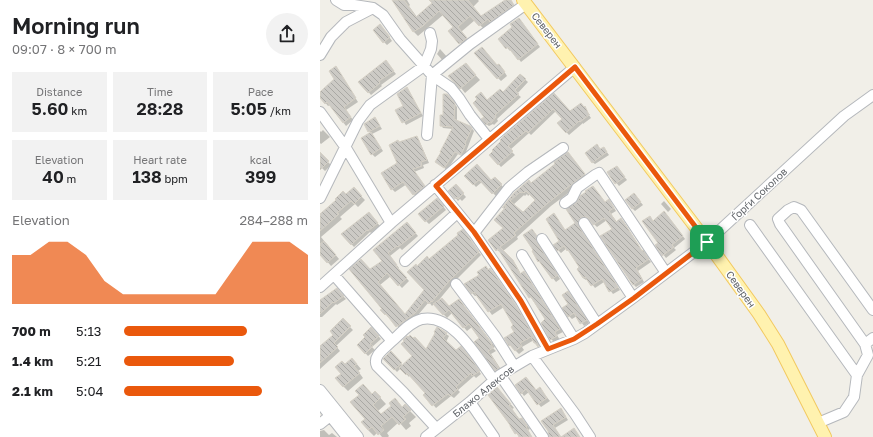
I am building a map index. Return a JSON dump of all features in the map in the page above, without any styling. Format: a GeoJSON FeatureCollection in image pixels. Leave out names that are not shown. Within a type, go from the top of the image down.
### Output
{"type":"FeatureCollection","features":[{"type":"Feature","properties":{"kind":"main road","name":"Северен"},"geometry":{"type":"LineString","coordinates":[[525,2],[707,242],[759,314],[778,344],[821,430]]}},
{"type":"Feature","properties":{"kind":"street"},"geometry":{"type":"LineString","coordinates":[[336,0],[344,5],[354,4],[373,8],[383,15],[432,75],[451,88],[489,140]]}},
{"type":"Feature","properties":{"kind":"street"},"geometry":{"type":"LineString","coordinates":[[427,135],[432,75],[525,2]]}},
{"type":"Feature","properties":{"kind":"street"},"geometry":{"type":"LineString","coordinates":[[346,22],[354,4]]}},
{"type":"Feature","properties":{"kind":"street"},"geometry":{"type":"LineString","coordinates":[[320,55],[331,37],[346,22],[373,8]]}},
{"type":"Feature","properties":{"kind":"street"},"geometry":{"type":"LineString","coordinates":[[320,198],[358,121],[370,105],[424,66],[432,45],[430,33]]}},
{"type":"Feature","properties":{"kind":"street"},"geometry":{"type":"LineString","coordinates":[[320,286],[391,223],[575,67]]}},
{"type":"Feature","properties":{"kind":"street","name":"Ѓорѓи Соколов"},"geometry":{"type":"LineString","coordinates":[[585,333],[634,298],[707,242],[844,116],[873,95]]}},
{"type":"Feature","properties":{"kind":"street"},"geometry":{"type":"LineString","coordinates":[[320,112],[346,148],[391,223]]}},
{"type":"Feature","properties":{"kind":"street"},"geometry":{"type":"LineString","coordinates":[[474,232],[509,188],[528,172],[563,148]]}},
{"type":"Feature","properties":{"kind":"street"},"geometry":{"type":"LineString","coordinates":[[565,203],[572,198],[577,188],[599,173],[666,274]]}},
{"type":"Feature","properties":{"kind":"street"},"geometry":{"type":"LineString","coordinates":[[436,186],[474,232],[521,301],[548,349]]}},
{"type":"Feature","properties":{"kind":"street"},"geometry":{"type":"LineString","coordinates":[[821,430],[844,412],[854,398],[857,375],[868,355],[869,341],[780,224],[778,219],[794,207],[801,210],[873,310]]}},
{"type":"Feature","properties":{"kind":"street"},"geometry":{"type":"LineString","coordinates":[[405,261],[457,213]]}},
{"type":"Feature","properties":{"kind":"street"},"geometry":{"type":"LineString","coordinates":[[584,223],[634,298]]}},
{"type":"Feature","properties":{"kind":"street"},"geometry":{"type":"LineString","coordinates":[[750,226],[857,375]]}},
{"type":"Feature","properties":{"kind":"street"},"geometry":{"type":"LineString","coordinates":[[542,239],[597,324]]}},
{"type":"Feature","properties":{"kind":"street"},"geometry":{"type":"LineString","coordinates":[[522,255],[574,339]]}},
{"type":"Feature","properties":{"kind":"street"},"geometry":{"type":"LineString","coordinates":[[334,275],[392,341]]}},
{"type":"Feature","properties":{"kind":"street"},"geometry":{"type":"LineString","coordinates":[[456,284],[495,336],[514,366]]}},
{"type":"Feature","properties":{"kind":"street"},"geometry":{"type":"LineString","coordinates":[[436,428],[375,363],[378,355],[392,341],[405,329],[420,319],[433,319],[440,321],[456,332],[497,378],[543,437]]}},
{"type":"Feature","properties":{"kind":"street","name":"Блажо Алексов"},"geometry":{"type":"LineString","coordinates":[[426,436],[514,366],[532,356],[585,333]]}},
{"type":"Feature","properties":{"kind":"street"},"geometry":{"type":"LineString","coordinates":[[532,356],[590,437]]}},
{"type":"Feature","properties":{"kind":"street"},"geometry":{"type":"LineString","coordinates":[[320,390],[358,437]]}},
{"type":"Feature","properties":{"kind":"street"},"geometry":{"type":"LineString","coordinates":[[470,402],[494,437]]}},
{"type":"Feature","properties":{"kind":"street"},"geometry":{"type":"LineString","coordinates":[[320,404],[347,437]]}},
{"type":"Feature","properties":{"kind":"street"},"geometry":{"type":"LineString","coordinates":[[320,424],[330,416]]}},
{"type":"Feature","properties":{"kind":"building"},"geometry":{"type":"Polygon","coordinates":[[[392,0],[404,0],[416,17],[432,3],[429,0],[468,0],[481,16],[505,0],[511,0],[514,5],[490,22],[488,19],[479,26],[470,16],[458,27],[467,38],[459,44],[448,31],[453,27],[439,11],[423,26],[413,32],[392,0]]]}},
{"type":"Feature","properties":{"kind":"building"},"geometry":{"type":"Polygon","coordinates":[[[519,18],[538,44],[518,60],[508,47],[506,49],[498,39],[512,27],[510,24],[519,18]]]}},
{"type":"Feature","properties":{"kind":"building"},"geometry":{"type":"Polygon","coordinates":[[[380,24],[390,37],[383,43],[373,30],[380,24]]]}},
{"type":"Feature","properties":{"kind":"building"},"geometry":{"type":"Polygon","coordinates":[[[482,47],[505,72],[497,79],[474,53],[482,47]]]}},
{"type":"Feature","properties":{"kind":"building"},"geometry":{"type":"Polygon","coordinates":[[[386,60],[394,71],[379,81],[380,83],[368,93],[358,82],[386,60]]]}},
{"type":"Feature","properties":{"kind":"building"},"geometry":{"type":"Polygon","coordinates":[[[466,63],[476,75],[460,89],[448,76],[466,63]]]}},
{"type":"Feature","properties":{"kind":"building"},"geometry":{"type":"Polygon","coordinates":[[[336,66],[356,98],[344,107],[351,117],[343,123],[327,102],[325,104],[320,98],[320,92],[334,79],[329,71],[336,66]]]}},
{"type":"Feature","properties":{"kind":"building"},"geometry":{"type":"Polygon","coordinates":[[[520,74],[526,79],[515,90],[519,94],[495,115],[496,117],[491,123],[489,122],[486,125],[481,119],[484,117],[473,103],[477,99],[475,97],[481,92],[487,100],[500,89],[503,92],[520,74]]]}},
{"type":"Feature","properties":{"kind":"building"},"geometry":{"type":"Polygon","coordinates":[[[407,87],[421,113],[402,123],[395,110],[403,106],[397,94],[407,87]]]}},
{"type":"Feature","properties":{"kind":"building"},"geometry":{"type":"Polygon","coordinates":[[[554,93],[570,111],[581,103],[584,107],[585,106],[589,115],[580,122],[579,121],[566,133],[557,123],[562,119],[553,109],[528,133],[526,131],[508,146],[513,151],[498,165],[489,155],[493,151],[492,150],[504,136],[554,93]]]}},
{"type":"Feature","properties":{"kind":"building"},"geometry":{"type":"Polygon","coordinates":[[[443,94],[447,94],[455,103],[454,119],[472,128],[461,155],[455,152],[444,168],[435,162],[453,127],[440,126],[440,115],[443,115],[443,94]]]}},
{"type":"Feature","properties":{"kind":"building"},"geometry":{"type":"Polygon","coordinates":[[[375,117],[380,126],[368,132],[364,124],[375,117]]]}},
{"type":"Feature","properties":{"kind":"building"},"geometry":{"type":"Polygon","coordinates":[[[371,132],[381,148],[371,155],[361,138],[371,132]]]}},
{"type":"Feature","properties":{"kind":"building"},"geometry":{"type":"Polygon","coordinates":[[[417,136],[427,160],[421,162],[422,166],[413,169],[425,186],[413,195],[403,182],[391,190],[381,173],[397,163],[389,145],[398,140],[399,142],[417,136]]]}},
{"type":"Feature","properties":{"kind":"building"},"geometry":{"type":"Polygon","coordinates":[[[597,144],[600,149],[604,147],[607,152],[592,163],[585,153],[597,144]]]}},
{"type":"Feature","properties":{"kind":"building"},"geometry":{"type":"Polygon","coordinates":[[[320,152],[329,161],[320,170],[320,152]]]}},
{"type":"Feature","properties":{"kind":"building"},"geometry":{"type":"Polygon","coordinates":[[[568,152],[585,174],[548,203],[514,233],[516,235],[500,247],[513,260],[520,274],[524,271],[560,329],[555,332],[557,336],[550,340],[541,323],[545,319],[531,297],[529,298],[498,249],[496,251],[488,240],[503,228],[494,220],[506,207],[505,205],[502,208],[514,193],[529,180],[531,183],[555,164],[554,162],[568,152]],[[526,191],[524,193],[520,192],[510,201],[523,212],[535,200],[526,191]]]}},
{"type":"Feature","properties":{"kind":"building"},"geometry":{"type":"Polygon","coordinates":[[[477,164],[491,180],[495,177],[502,184],[492,194],[479,180],[473,185],[464,176],[477,164]]]}},
{"type":"Feature","properties":{"kind":"building"},"geometry":{"type":"Polygon","coordinates":[[[617,166],[625,177],[615,184],[607,172],[617,166]]]}},
{"type":"Feature","properties":{"kind":"building"},"geometry":{"type":"Polygon","coordinates":[[[456,184],[464,193],[458,199],[457,197],[455,199],[448,191],[456,184]]]}},
{"type":"Feature","properties":{"kind":"building"},"geometry":{"type":"Polygon","coordinates":[[[593,186],[605,202],[609,199],[614,208],[609,211],[616,222],[621,218],[642,251],[643,250],[649,259],[636,268],[642,279],[633,285],[600,236],[612,229],[604,218],[593,225],[587,217],[580,218],[578,223],[579,227],[618,287],[609,292],[602,279],[591,286],[585,277],[583,278],[577,269],[579,267],[564,246],[557,251],[553,245],[559,241],[546,219],[554,213],[565,230],[575,223],[566,209],[576,203],[580,196],[586,192],[585,191],[593,186]]]}},
{"type":"Feature","properties":{"kind":"building"},"geometry":{"type":"Polygon","coordinates":[[[354,187],[362,196],[354,204],[351,201],[320,231],[320,214],[336,200],[335,199],[343,191],[346,194],[354,187]]]}},
{"type":"Feature","properties":{"kind":"building"},"geometry":{"type":"Polygon","coordinates":[[[634,193],[641,202],[632,209],[625,200],[634,193]]]}},
{"type":"Feature","properties":{"kind":"building"},"geometry":{"type":"Polygon","coordinates":[[[437,198],[444,206],[425,222],[418,214],[437,198]]]}},
{"type":"Feature","properties":{"kind":"building"},"geometry":{"type":"Polygon","coordinates":[[[664,211],[683,236],[672,245],[674,247],[662,256],[655,245],[658,243],[642,221],[650,216],[653,221],[664,211]]]}},
{"type":"Feature","properties":{"kind":"building"},"geometry":{"type":"Polygon","coordinates":[[[369,212],[378,223],[368,231],[367,230],[351,245],[341,234],[369,212]]]}},
{"type":"Feature","properties":{"kind":"building"},"geometry":{"type":"Polygon","coordinates":[[[407,222],[416,233],[388,253],[397,265],[396,266],[407,278],[398,286],[387,273],[378,282],[405,314],[424,290],[407,272],[416,264],[417,266],[427,256],[429,259],[463,229],[479,252],[450,280],[432,302],[431,301],[429,304],[425,300],[415,313],[396,327],[386,314],[385,315],[380,310],[382,309],[349,269],[361,259],[370,269],[382,261],[373,250],[407,222]]]}},
{"type":"Feature","properties":{"kind":"building"},"geometry":{"type":"Polygon","coordinates":[[[532,229],[537,236],[537,243],[558,275],[552,279],[539,261],[538,262],[532,251],[533,250],[523,235],[532,229]]]}},
{"type":"Feature","properties":{"kind":"building"},"geometry":{"type":"Polygon","coordinates":[[[324,241],[336,255],[327,263],[320,255],[320,244],[324,241]]]}},
{"type":"Feature","properties":{"kind":"building"},"geometry":{"type":"Polygon","coordinates":[[[486,266],[488,270],[490,268],[515,304],[539,346],[538,347],[531,337],[520,343],[522,346],[515,351],[510,345],[509,346],[504,338],[514,332],[511,327],[513,325],[501,304],[488,312],[474,292],[471,294],[464,284],[479,275],[477,272],[486,266]]]}},
{"type":"Feature","properties":{"kind":"building"},"geometry":{"type":"Polygon","coordinates":[[[337,288],[344,296],[334,303],[333,302],[320,314],[320,300],[337,288]]]}},
{"type":"Feature","properties":{"kind":"building"},"geometry":{"type":"Polygon","coordinates":[[[568,291],[587,320],[580,324],[574,313],[568,317],[562,308],[568,304],[562,295],[568,291]]]}},
{"type":"Feature","properties":{"kind":"building"},"geometry":{"type":"Polygon","coordinates":[[[442,298],[449,306],[459,299],[492,344],[493,348],[488,351],[499,368],[495,371],[474,342],[479,338],[469,324],[463,328],[449,310],[443,315],[433,304],[442,298]]]}},
{"type":"Feature","properties":{"kind":"building"},"geometry":{"type":"Polygon","coordinates":[[[343,318],[351,326],[334,343],[338,347],[320,363],[320,346],[333,335],[330,331],[343,318]]]}},
{"type":"Feature","properties":{"kind":"building"},"geometry":{"type":"Polygon","coordinates":[[[371,327],[379,336],[370,344],[373,346],[365,354],[357,345],[365,337],[363,335],[371,327]]]}},
{"type":"Feature","properties":{"kind":"building"},"geometry":{"type":"Polygon","coordinates":[[[437,327],[447,333],[443,338],[456,350],[461,346],[480,371],[472,376],[471,373],[456,387],[458,389],[450,396],[448,394],[432,406],[423,395],[425,393],[407,373],[406,375],[399,368],[412,356],[401,344],[404,341],[403,340],[410,335],[413,338],[415,337],[426,349],[437,327]]]}},
{"type":"Feature","properties":{"kind":"building"},"geometry":{"type":"Polygon","coordinates":[[[391,351],[402,363],[394,370],[383,359],[391,351]]]}},
{"type":"Feature","properties":{"kind":"building"},"geometry":{"type":"Polygon","coordinates":[[[352,358],[357,364],[354,366],[360,373],[343,387],[335,378],[341,374],[335,367],[342,361],[345,364],[352,358]]]}},
{"type":"Feature","properties":{"kind":"building"},"geometry":{"type":"Polygon","coordinates":[[[526,377],[536,390],[540,387],[547,398],[537,405],[526,389],[521,394],[515,385],[526,377]]]}},
{"type":"Feature","properties":{"kind":"building"},"geometry":{"type":"Polygon","coordinates":[[[363,384],[372,394],[375,391],[381,397],[373,405],[381,414],[391,406],[389,403],[395,398],[402,407],[405,404],[411,410],[403,417],[406,419],[399,425],[392,417],[381,426],[384,430],[378,435],[372,427],[368,430],[361,422],[365,419],[350,402],[359,395],[355,391],[363,384]]]}},
{"type":"Feature","properties":{"kind":"building"},"geometry":{"type":"Polygon","coordinates":[[[497,387],[511,404],[509,405],[519,419],[522,418],[532,437],[519,437],[517,433],[515,434],[488,395],[497,387]]]}},
{"type":"Feature","properties":{"kind":"building"},"geometry":{"type":"Polygon","coordinates":[[[561,408],[566,417],[553,425],[561,437],[549,437],[548,431],[541,421],[561,408]]]}},
{"type":"Feature","properties":{"kind":"building"},"geometry":{"type":"Polygon","coordinates":[[[574,428],[580,437],[561,437],[574,428]]]}},
{"type":"Feature","properties":{"kind":"route"},"geometry":{"type":"LineString","coordinates":[[575,67],[707,242],[634,298],[585,333],[548,349],[521,301],[474,232],[436,186],[575,67]]}}]}
